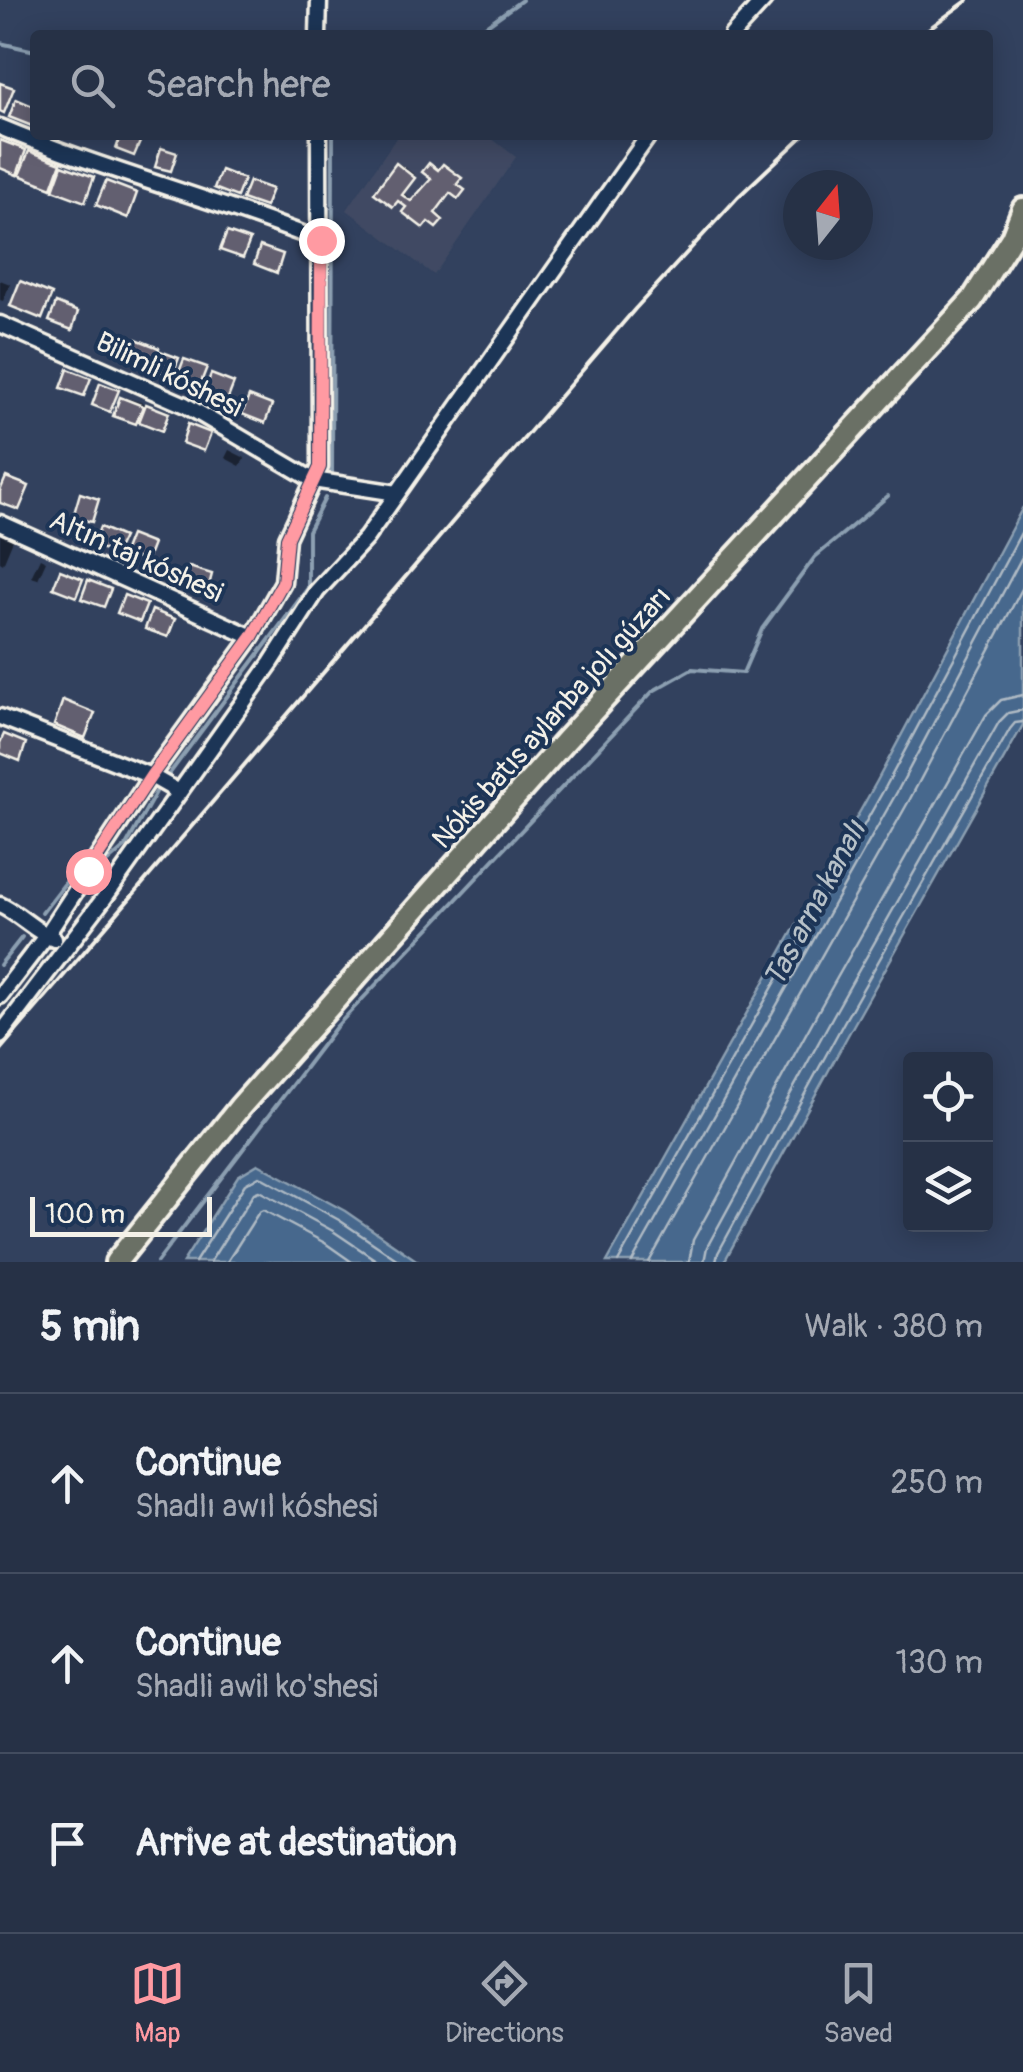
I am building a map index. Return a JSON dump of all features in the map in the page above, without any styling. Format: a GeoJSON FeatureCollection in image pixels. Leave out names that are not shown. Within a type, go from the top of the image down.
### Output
{"type":"FeatureCollection","features":[{"type":"Feature","properties":{"kind":"main road","name":"Nókis batıs aylanba jolı gúzarı"},"geometry":{"type":"LineString","coordinates":[[116,1262],[240,1107],[566,740],[972,300],[1012,237],[1023,209]]}},
{"type":"Feature","properties":{"kind":"street"},"geometry":{"type":"LineString","coordinates":[[318,30],[319,0]]}},
{"type":"Feature","properties":{"kind":"street"},"geometry":{"type":"LineString","coordinates":[[737,30],[764,0]]}},
{"type":"Feature","properties":{"kind":"street"},"geometry":{"type":"LineString","coordinates":[[0,127],[46,147],[321,240]]}},
{"type":"Feature","properties":{"kind":"street"},"geometry":{"type":"LineString","coordinates":[[0,996],[46,936],[151,776],[252,637],[283,582],[287,538],[320,467],[319,140]]}},
{"type":"Feature","properties":{"kind":"street"},"geometry":{"type":"LineString","coordinates":[[0,1034],[105,898],[317,591],[366,538],[645,140]]}},
{"type":"Feature","properties":{"kind":"street","name":"Bilimli kóshesi"},"geometry":{"type":"LineString","coordinates":[[0,324],[185,406],[312,480]]}},
{"type":"Feature","properties":{"kind":"street"},"geometry":{"type":"LineString","coordinates":[[312,480],[397,493]]}},
{"type":"Feature","properties":{"kind":"street","name":"Altın taj kóshesi"},"geometry":{"type":"LineString","coordinates":[[0,524],[252,637]]}},
{"type":"Feature","properties":{"kind":"street"},"geometry":{"type":"LineString","coordinates":[[0,717],[151,776],[179,792]]}},
{"type":"Feature","properties":{"kind":"street"},"geometry":{"type":"LineString","coordinates":[[0,905],[46,936],[68,944]]}},
{"type":"Feature","properties":{"kind":"shaded area"},"geometry":{"type":"Polygon","coordinates":[[[395,140],[494,140],[516,157],[434,275],[347,210],[395,140]]]}},
{"type":"Feature","properties":{"kind":"water","name":"Tas arna kanalı"},"geometry":{"type":"Polygon","coordinates":[[[1023,507],[1023,725],[724,1262],[607,1262],[877,781],[1023,507]]]}},
{"type":"Feature","properties":{"kind":"water"},"geometry":{"type":"Polygon","coordinates":[[[258,1164],[345,1211],[419,1262],[183,1262],[238,1176],[258,1164]]]}},
{"type":"Feature","properties":{"kind":"building"},"geometry":{"type":"Polygon","coordinates":[[[0,83],[14,88],[4,113],[0,111],[0,83]]]}},
{"type":"Feature","properties":{"kind":"building"},"geometry":{"type":"Polygon","coordinates":[[[16,99],[30,105],[30,125],[9,117],[16,99]]]}},
{"type":"Feature","properties":{"kind":"building"},"geometry":{"type":"Polygon","coordinates":[[[0,140],[26,150],[17,175],[0,168],[0,140]]]}},
{"type":"Feature","properties":{"kind":"building"},"geometry":{"type":"Polygon","coordinates":[[[119,140],[141,140],[134,156],[116,149],[119,140]]]}},
{"type":"Feature","properties":{"kind":"building"},"geometry":{"type":"Polygon","coordinates":[[[161,148],[177,153],[171,171],[155,167],[161,148]]]}},
{"type":"Feature","properties":{"kind":"building"},"geometry":{"type":"Polygon","coordinates":[[[29,151],[61,163],[52,188],[19,175],[29,151]]]}},
{"type":"Feature","properties":{"kind":"building"},"geometry":{"type":"Polygon","coordinates":[[[396,163],[415,178],[402,195],[411,201],[431,179],[422,172],[429,163],[438,170],[443,164],[462,178],[457,184],[465,190],[458,199],[450,193],[435,213],[443,220],[436,228],[428,222],[423,228],[402,212],[406,207],[398,201],[393,207],[374,193],[396,163]]]}},
{"type":"Feature","properties":{"kind":"building"},"geometry":{"type":"Polygon","coordinates":[[[62,165],[94,177],[85,202],[53,190],[62,165]]]}},
{"type":"Feature","properties":{"kind":"building"},"geometry":{"type":"Polygon","coordinates":[[[221,170],[244,179],[237,197],[214,188],[221,170]]]}},
{"type":"Feature","properties":{"kind":"building"},"geometry":{"type":"Polygon","coordinates":[[[106,181],[137,193],[128,218],[96,205],[106,181]]]}},
{"type":"Feature","properties":{"kind":"building"},"geometry":{"type":"Polygon","coordinates":[[[249,181],[272,189],[265,207],[242,199],[249,181]]]}},
{"type":"Feature","properties":{"kind":"building"},"geometry":{"type":"Polygon","coordinates":[[[227,232],[250,240],[243,258],[220,250],[227,232]]]}},
{"type":"Feature","properties":{"kind":"building"},"geometry":{"type":"Polygon","coordinates":[[[260,246],[283,254],[277,273],[254,264],[260,246]]]}},
{"type":"Feature","properties":{"kind":"building"},"geometry":{"type":"Polygon","coordinates":[[[20,281],[52,294],[42,319],[10,306],[20,281]]]}},
{"type":"Feature","properties":{"kind":"building"},"geometry":{"type":"Polygon","coordinates":[[[56,303],[78,312],[72,330],[49,321],[56,303]]]}},
{"type":"Feature","properties":{"kind":"building"},"geometry":{"type":"Polygon","coordinates":[[[136,339],[159,348],[152,366],[129,357],[136,339]]]}},
{"type":"Feature","properties":{"kind":"building"},"geometry":{"type":"Polygon","coordinates":[[[160,351],[179,358],[172,376],[154,370],[160,351]]]}},
{"type":"Feature","properties":{"kind":"building"},"geometry":{"type":"Polygon","coordinates":[[[184,359],[207,367],[200,385],[177,377],[184,359]]]}},
{"type":"Feature","properties":{"kind":"building"},"geometry":{"type":"Polygon","coordinates":[[[68,369],[91,378],[84,396],[61,388],[68,369]]]}},
{"type":"Feature","properties":{"kind":"building"},"geometry":{"type":"Polygon","coordinates":[[[211,374],[234,383],[227,401],[204,392],[211,374]]]}},
{"type":"Feature","properties":{"kind":"building"},"geometry":{"type":"Polygon","coordinates":[[[100,383],[119,390],[110,412],[92,405],[100,383]]]}},
{"type":"Feature","properties":{"kind":"building"},"geometry":{"type":"Polygon","coordinates":[[[249,396],[272,405],[265,423],[242,414],[249,396]]]}},
{"type":"Feature","properties":{"kind":"building"},"geometry":{"type":"Polygon","coordinates":[[[120,397],[143,406],[136,424],[113,416],[120,397]]]}},
{"type":"Feature","properties":{"kind":"building"},"geometry":{"type":"Polygon","coordinates":[[[146,404],[169,413],[162,431],[139,422],[146,404]]]}},
{"type":"Feature","properties":{"kind":"building"},"geometry":{"type":"Polygon","coordinates":[[[188,424],[211,433],[204,451],[182,443],[188,424]]]}},
{"type":"Feature","properties":{"kind":"building"},"geometry":{"type":"Polygon","coordinates":[[[6,477],[29,486],[19,510],[0,503],[6,477]]]}},
{"type":"Feature","properties":{"kind":"building"},"geometry":{"type":"Polygon","coordinates":[[[80,493],[99,499],[92,522],[73,517],[80,493]]]}},
{"type":"Feature","properties":{"kind":"building"},"geometry":{"type":"Polygon","coordinates":[[[100,527],[123,537],[115,554],[93,545],[100,527]]]}},
{"type":"Feature","properties":{"kind":"building"},"geometry":{"type":"Polygon","coordinates":[[[130,535],[153,544],[146,562],[123,553],[130,535]]]}},
{"type":"Feature","properties":{"kind":"building"},"geometry":{"type":"Polygon","coordinates":[[[189,567],[212,574],[207,593],[183,585],[189,567]]]}},
{"type":"Feature","properties":{"kind":"building"},"geometry":{"type":"Polygon","coordinates":[[[60,570],[83,579],[76,597],[53,588],[60,570]]]}},
{"type":"Feature","properties":{"kind":"building"},"geometry":{"type":"Polygon","coordinates":[[[88,580],[111,589],[104,607],[81,599],[88,580]]]}},
{"type":"Feature","properties":{"kind":"building"},"geometry":{"type":"Polygon","coordinates":[[[124,595],[147,604],[140,622],[117,613],[124,595]]]}},
{"type":"Feature","properties":{"kind":"building"},"geometry":{"type":"Polygon","coordinates":[[[152,610],[175,619],[168,637],[145,629],[152,610]]]}},
{"type":"Feature","properties":{"kind":"building"},"geometry":{"type":"Polygon","coordinates":[[[63,700],[95,713],[85,738],[54,725],[63,700]]]}},
{"type":"Feature","properties":{"kind":"building"},"geometry":{"type":"Polygon","coordinates":[[[4,734],[26,743],[20,761],[0,753],[4,734]]]}},
{"type":"Feature","properties":{"kind":"waterway"},"geometry":{"type":"LineString","coordinates":[[480,30],[522,0]]}},
{"type":"Feature","properties":{"kind":"waterway"},"geometry":{"type":"LineString","coordinates":[[0,43],[30,50]]}},
{"type":"Feature","properties":{"kind":"waterway"},"geometry":{"type":"LineString","coordinates":[[332,473],[333,140]]}},
{"type":"Feature","properties":{"kind":"waterway"},"geometry":{"type":"LineString","coordinates":[[157,1262],[336,1027],[653,691],[692,669],[743,673],[762,629],[815,557],[888,496]]}},
{"type":"Feature","properties":{"kind":"waterway"},"geometry":{"type":"LineString","coordinates":[[167,777],[308,588],[308,531],[325,498]]}},
{"type":"Feature","properties":{"kind":"waterway"},"geometry":{"type":"LineString","coordinates":[[96,872],[126,846],[156,792]]}},
{"type":"Feature","properties":{"kind":"waterway"},"geometry":{"type":"LineString","coordinates":[[42,913],[72,874]]}},
{"type":"Feature","properties":{"kind":"waterway"},"geometry":{"type":"LineString","coordinates":[[0,965],[22,937]]}},
{"type":"Feature","properties":{"kind":"railway"},"geometry":{"type":"LineString","coordinates":[[927,30],[968,0]]}},
{"type":"Feature","properties":{"kind":"railway"},"geometry":{"type":"LineString","coordinates":[[0,1050],[635,309],[738,197],[799,140]]}},
{"type":"Feature","properties":{"kind":"route"},"geometry":{"type":"LineString","coordinates":[[88,871],[252,637],[283,582],[287,538],[320,467],[321,240]]}}]}
